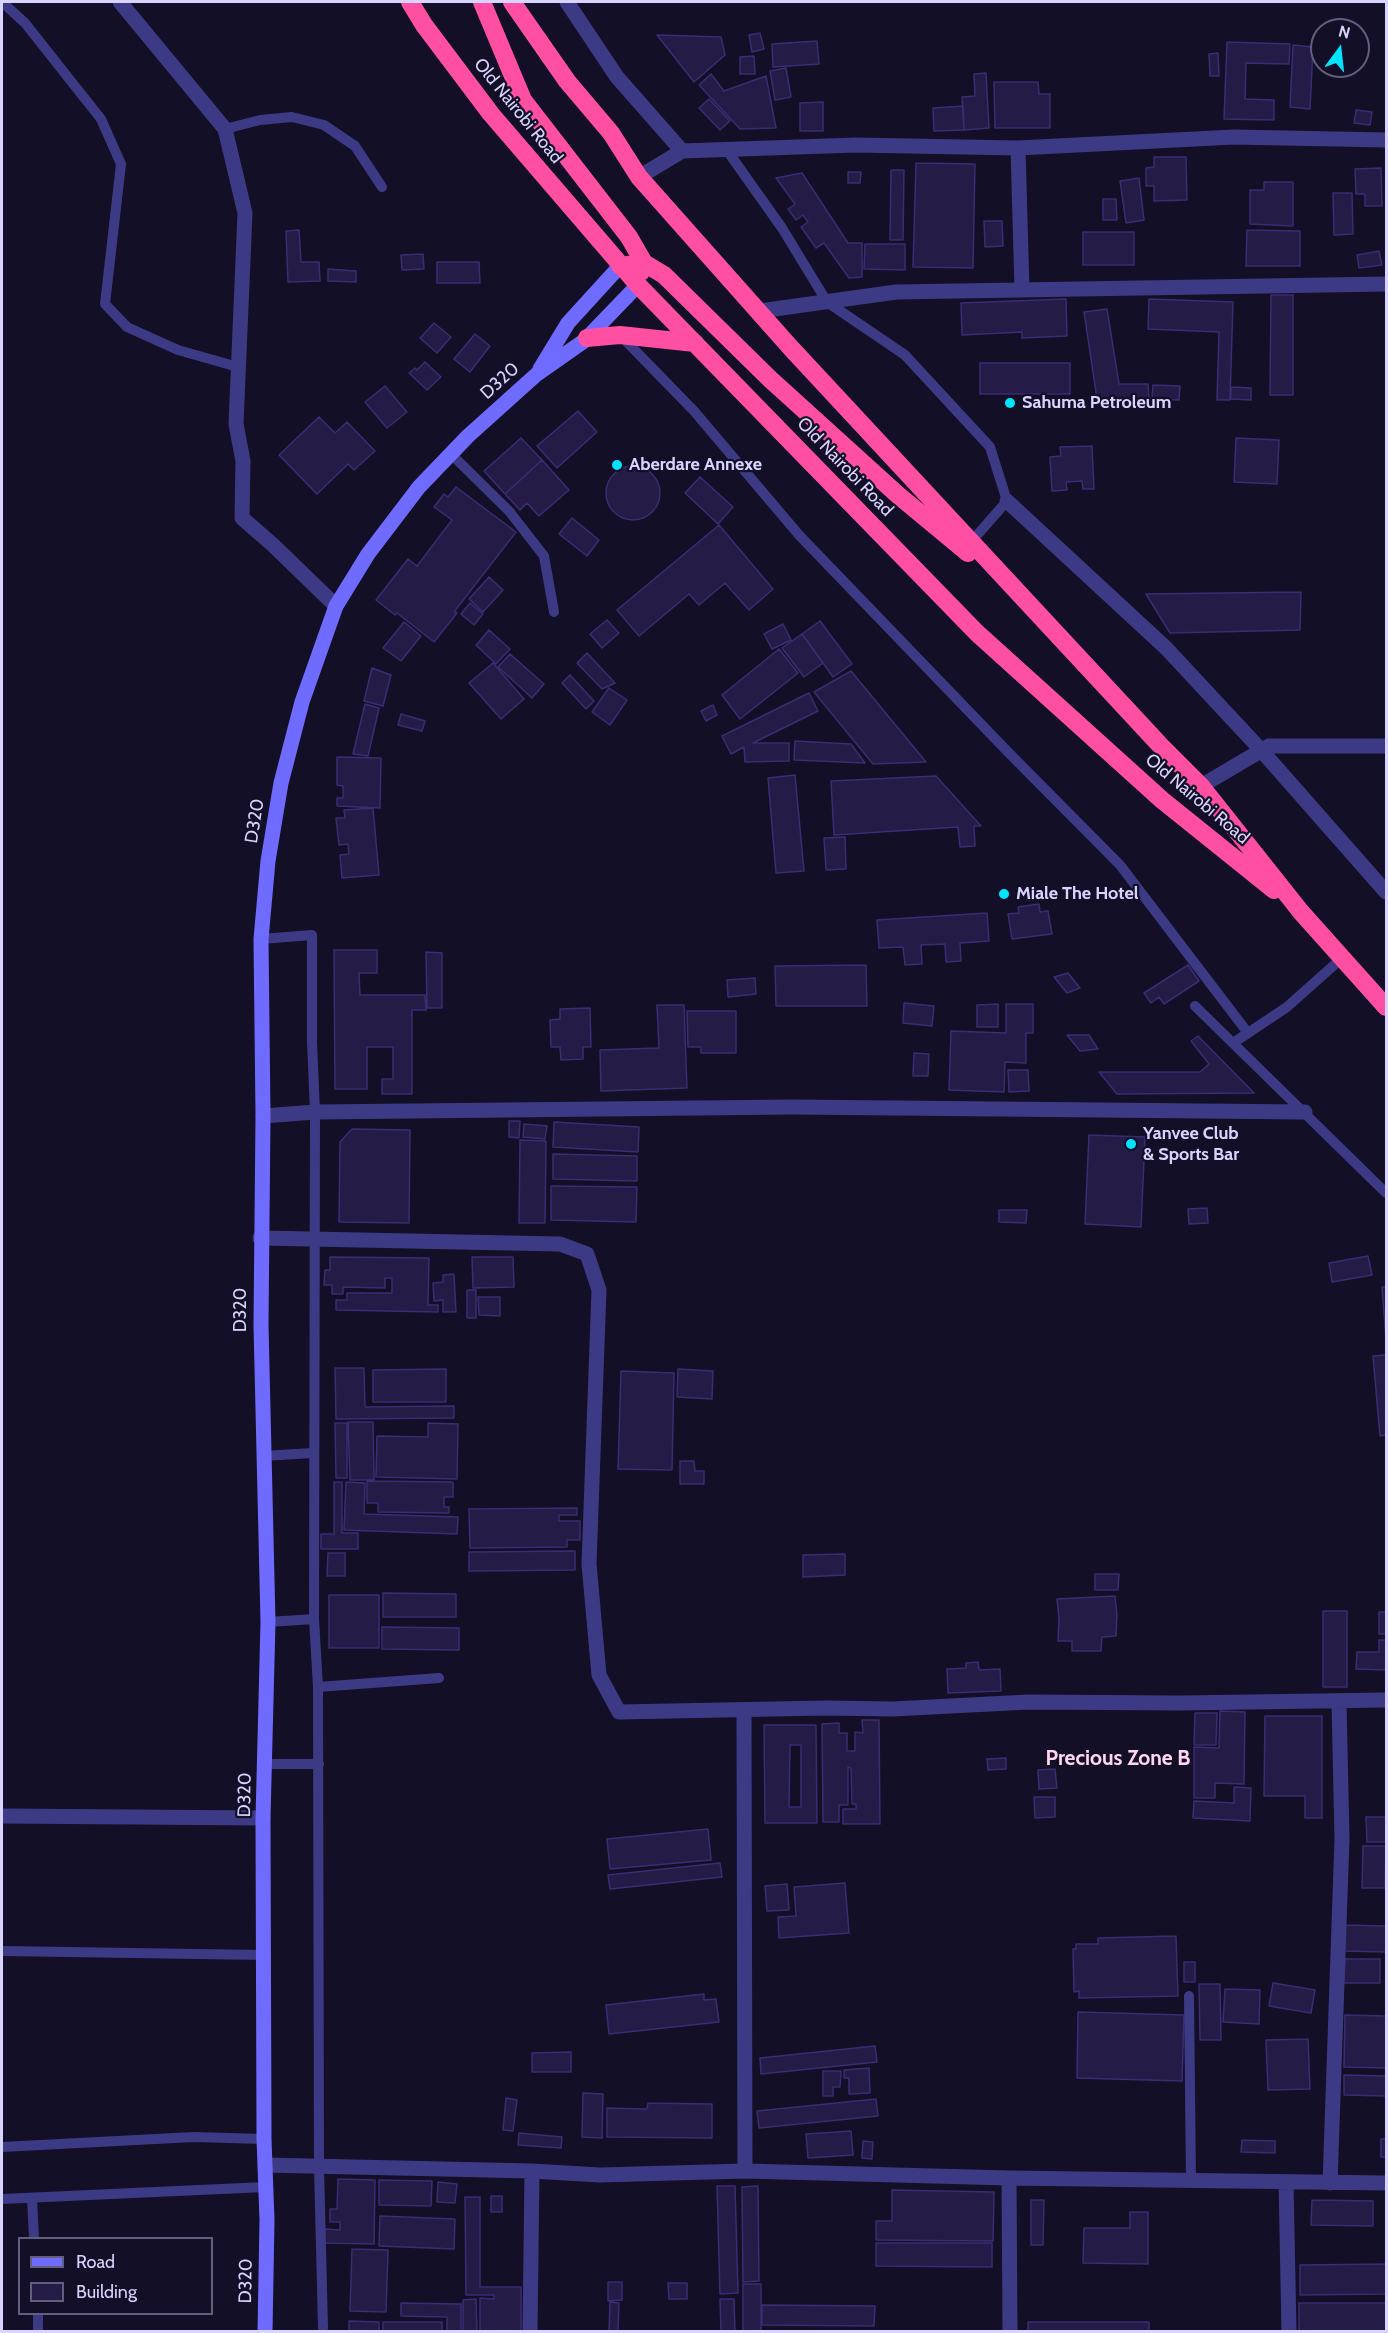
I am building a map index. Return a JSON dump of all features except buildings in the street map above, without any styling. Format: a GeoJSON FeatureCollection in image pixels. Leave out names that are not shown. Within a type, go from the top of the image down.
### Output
{"type":"FeatureCollection","features":[{"type":"Feature","properties":{"kind":"highway","name":"Old Nairobi Road"},"geometry":{"type":"LineString","coordinates":[[411,2],[424,25],[491,114],[620,266],[977,633],[1162,800],[1301,912]]}},
{"type":"Feature","properties":{"kind":"highway"},"geometry":{"type":"LineString","coordinates":[[482,2],[523,100],[629,237],[644,262],[679,287],[770,379],[898,495],[1024,600]]}},
{"type":"Feature","properties":{"kind":"highway","name":"Old Nairobi Road"},"geometry":{"type":"LineString","coordinates":[[512,2],[567,81],[611,133],[639,177],[790,347],[1024,600],[1201,786],[1301,912],[1386,1007]]}},
{"type":"Feature","properties":{"kind":"highway"},"geometry":{"type":"LineString","coordinates":[[620,266],[644,262]]}},
{"type":"Feature","properties":{"kind":"highway"},"geometry":{"type":"LineString","coordinates":[[638,285],[644,262]]}},
{"type":"Feature","properties":{"kind":"highway"},"geometry":{"type":"LineString","coordinates":[[587,338],[620,335],[695,343]]}},
{"type":"Feature","properties":{"kind":"street"},"geometry":{"type":"LineString","coordinates":[[120,2],[225,129],[244,213],[236,424],[243,461],[242,518],[336,606]]}},
{"type":"Feature","properties":{"kind":"street"},"geometry":{"type":"LineString","coordinates":[[567,2],[617,77],[682,151]]}},
{"type":"Feature","properties":{"kind":"street"},"geometry":{"type":"LineString","coordinates":[[639,177],[682,151],[856,145],[1018,148],[1234,137],[1386,140]]}},
{"type":"Feature","properties":{"kind":"street"},"geometry":{"type":"LineString","coordinates":[[1018,148],[1022,290]]}},
{"type":"Feature","properties":{"kind":"street","name":"D320"},"geometry":{"type":"LineString","coordinates":[[537,374],[568,323],[620,266]]}},
{"type":"Feature","properties":{"kind":"street"},"geometry":{"type":"LineString","coordinates":[[760,311],[896,292],[1386,284]]}},
{"type":"Feature","properties":{"kind":"street","name":"D320"},"geometry":{"type":"LineString","coordinates":[[265,2331],[267,2220],[264,2139],[263,1818],[268,1622],[260,1238],[263,1116],[261,939],[268,861],[281,783],[302,702],[336,606],[368,554],[419,487],[451,454],[537,374],[587,338],[638,285]]}},
{"type":"Feature","properties":{"kind":"street"},"geometry":{"type":"LineString","coordinates":[[1007,501],[1166,648],[1261,750],[1386,892]]}},
{"type":"Feature","properties":{"kind":"street"},"geometry":{"type":"LineString","coordinates":[[1201,786],[1269,746],[1386,746]]}},
{"type":"Feature","properties":{"kind":"street"},"geometry":{"type":"LineString","coordinates":[[263,1116],[315,1112],[793,1107],[1305,1112]]}},
{"type":"Feature","properties":{"kind":"street"},"geometry":{"type":"LineString","coordinates":[[260,1238],[560,1244],[587,1254],[598,1290],[589,1564],[599,1675],[619,1712],[893,1708],[1028,1701],[1171,1703],[1386,1700]]}},
{"type":"Feature","properties":{"kind":"street"},"geometry":{"type":"LineString","coordinates":[[1330,2183],[1342,1839],[1339,1702]]}},
{"type":"Feature","properties":{"kind":"street"},"geometry":{"type":"LineString","coordinates":[[744,1710],[745,2171]]}},
{"type":"Feature","properties":{"kind":"street"},"geometry":{"type":"LineString","coordinates":[[2,1816],[263,1818]]}},
{"type":"Feature","properties":{"kind":"street"},"geometry":{"type":"LineString","coordinates":[[265,2165],[532,2171],[600,2175],[745,2171],[1008,2178],[1386,2183]]}},
{"type":"Feature","properties":{"kind":"street"},"geometry":{"type":"LineString","coordinates":[[530,2331],[532,2171]]}},
{"type":"Feature","properties":{"kind":"street"},"geometry":{"type":"LineString","coordinates":[[1008,2178],[1010,2331]]}},
{"type":"Feature","properties":{"kind":"street"},"geometry":{"type":"LineString","coordinates":[[1286,2182],[1289,2331]]}},
{"type":"Feature","properties":{"kind":"lane"},"geometry":{"type":"LineString","coordinates":[[2,2],[25,23],[101,119],[121,164],[105,303],[127,327],[177,350],[238,367]]}},
{"type":"Feature","properties":{"kind":"lane"},"geometry":{"type":"LineString","coordinates":[[225,129],[260,120],[292,117],[324,125],[355,146],[382,187]]}},
{"type":"Feature","properties":{"kind":"lane"},"geometry":{"type":"LineString","coordinates":[[726,149],[782,228],[827,302],[905,355],[990,447],[1007,501],[971,542]]}},
{"type":"Feature","properties":{"kind":"lane"},"geometry":{"type":"LineString","coordinates":[[620,335],[694,411],[800,535],[1120,865],[1248,1033]]}},
{"type":"Feature","properties":{"kind":"lane"},"geometry":{"type":"LineString","coordinates":[[451,454],[509,511],[544,556],[554,612]]}},
{"type":"Feature","properties":{"kind":"lane"},"geometry":{"type":"LineString","coordinates":[[261,939],[312,935],[312,1042],[315,1112],[314,1619],[319,1764],[320,2167],[323,2328]]}},
{"type":"Feature","properties":{"kind":"lane"},"geometry":{"type":"LineString","coordinates":[[1233,1043],[1287,1007],[1341,958]]}},
{"type":"Feature","properties":{"kind":"lane"},"geometry":{"type":"LineString","coordinates":[[1195,1006],[1386,1193]]}},
{"type":"Feature","properties":{"kind":"lane"},"geometry":{"type":"LineString","coordinates":[[263,1456],[313,1453]]}},
{"type":"Feature","properties":{"kind":"lane"},"geometry":{"type":"LineString","coordinates":[[268,1622],[314,1619]]}},
{"type":"Feature","properties":{"kind":"lane"},"geometry":{"type":"LineString","coordinates":[[318,1686],[439,1678]]}},
{"type":"Feature","properties":{"kind":"lane"},"geometry":{"type":"LineString","coordinates":[[265,1764],[319,1764]]}},
{"type":"Feature","properties":{"kind":"lane"},"geometry":{"type":"LineString","coordinates":[[2,1951],[264,1955]]}},
{"type":"Feature","properties":{"kind":"lane"},"geometry":{"type":"LineString","coordinates":[[1190,1996],[1191,2181]]}},
{"type":"Feature","properties":{"kind":"lane"},"geometry":{"type":"LineString","coordinates":[[2,2147],[194,2137],[264,2139]]}},
{"type":"Feature","properties":{"kind":"lane"},"geometry":{"type":"LineString","coordinates":[[2,2199],[265,2187]]}},
{"type":"Feature","properties":{"kind":"lane"},"geometry":{"type":"LineString","coordinates":[[32,2198],[34,2237]]}},
{"type":"Feature","properties":{"kind":"lane"},"geometry":{"type":"LineString","coordinates":[[38,2315],[38,2331]]}},
{"type":"Feature","properties":{"kind":"place","name":"Sahuma Petroleum"},"geometry":{"type":"Point","coordinates":[1010,403]}},
{"type":"Feature","properties":{"kind":"place","name":"Aberdare Annexe"},"geometry":{"type":"Point","coordinates":[617,465]}},
{"type":"Feature","properties":{"kind":"place","name":"Miale The Hotel"},"geometry":{"type":"Point","coordinates":[1004,894]}},
{"type":"Feature","properties":{"kind":"place","name":"Yanvee Club & Sports Bar"},"geometry":{"type":"Point","coordinates":[1131,1144]}},
{"type":"Feature","properties":{"kind":"district","name":"Precious Zone B"},"geometry":{"type":"Point","coordinates":[1118,1759]}}]}
